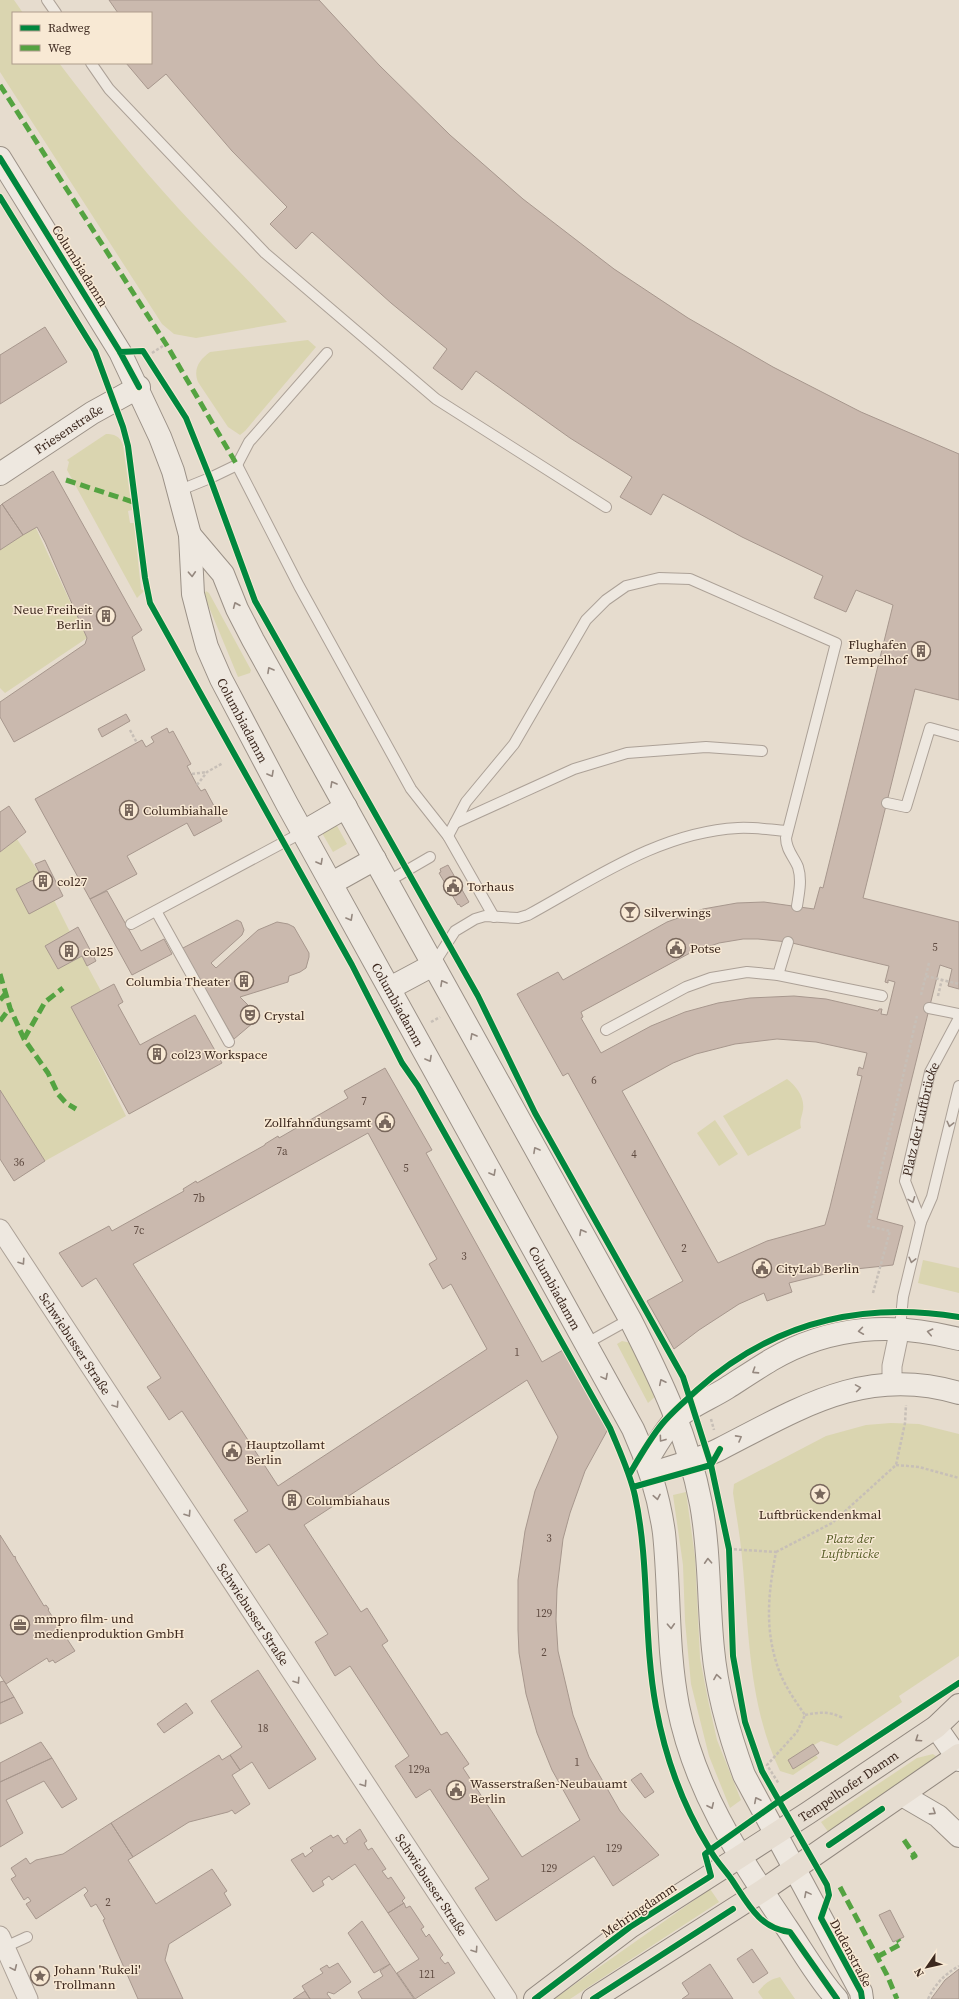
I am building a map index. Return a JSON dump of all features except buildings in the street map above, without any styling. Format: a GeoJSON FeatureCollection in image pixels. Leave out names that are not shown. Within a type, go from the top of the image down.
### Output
{"type":"FeatureCollection","features":[{"type":"Feature","properties":{"kind":"main road","name":"Columbiadamm"},"geometry":{"type":"LineString","coordinates":[[0,158],[120,352],[168,455],[190,535],[194,594],[207,646],[217,671],[243,723],[303,832],[587,1343],[633,1429],[649,1467]]}},
{"type":"Feature","properties":{"kind":"main road","name":"Friesenstraße"},"geometry":{"type":"LineString","coordinates":[[0,474],[92,413],[138,388]]}},
{"type":"Feature","properties":{"kind":"main road","name":"Columbiadamm"},"geometry":{"type":"LineString","coordinates":[[190,535],[223,574],[247,628],[630,1319],[667,1394],[677,1418]]}},
{"type":"Feature","properties":{"kind":"main road"},"geometry":{"type":"LineString","coordinates":[[303,832],[346,807]]}},
{"type":"Feature","properties":{"kind":"main road"},"geometry":{"type":"LineString","coordinates":[[332,883],[375,859]]}},
{"type":"Feature","properties":{"kind":"main road"},"geometry":{"type":"LineString","coordinates":[[390,988],[433,965]]}},
{"type":"Feature","properties":{"kind":"main road"},"geometry":{"type":"LineString","coordinates":[[837,1999],[739,1856],[719,1822],[695,1770],[678,1706],[673,1663],[663,1531],[649,1467],[677,1418],[771,1360],[788,1352],[820,1339],[844,1333],[871,1329],[900,1328],[928,1331],[959,1339]]}},
{"type":"Feature","properties":{"kind":"main road"},"geometry":{"type":"LineString","coordinates":[[649,1467],[691,1461],[720,1449],[790,1412],[824,1397],[854,1388],[899,1384],[943,1388],[959,1393]]}},
{"type":"Feature","properties":{"kind":"main road"},"geometry":{"type":"LineString","coordinates":[[677,1418],[691,1461],[701,1504],[708,1547],[713,1649],[720,1700],[730,1737],[744,1775],[794,1869]]}},
{"type":"Feature","properties":{"kind":"main road","name":"Tempelhofer Damm"},"geometry":{"type":"LineString","coordinates":[[739,1856],[775,1834],[936,1727],[959,1705]]}},
{"type":"Feature","properties":{"kind":"main road"},"geometry":{"type":"LineString","coordinates":[[593,1999],[762,1891],[958,1757],[936,1727]]}},
{"type":"Feature","properties":{"kind":"main road"},"geometry":{"type":"LineString","coordinates":[[902,1795],[938,1816],[959,1836]]}},
{"type":"Feature","properties":{"kind":"main road","name":"Mehringdamm"},"geometry":{"type":"LineString","coordinates":[[535,1999],[630,1927],[739,1856]]}},
{"type":"Feature","properties":{"kind":"main road","name":"Dudenstraße"},"geometry":{"type":"LineString","coordinates":[[794,1869],[861,1992],[862,1999]]}},
{"type":"Feature","properties":{"kind":"street","name":"Schwiebusser Straße"},"geometry":{"type":"LineString","coordinates":[[0,1229],[507,1999]]}},
{"type":"Feature","properties":{"kind":"street","name":"Platz der Luftbrücke"},"geometry":{"type":"LineString","coordinates":[[899,1384],[892,1366],[900,1328]]}},
{"type":"Feature","properties":{"kind":"street"},"geometry":{"type":"LineString","coordinates":[[2,1941],[28,1999]]}},
{"type":"Feature","properties":{"kind":"lane"},"geometry":{"type":"LineString","coordinates":[[47,0],[55,12]]}},
{"type":"Feature","properties":{"kind":"lane"},"geometry":{"type":"LineString","coordinates":[[92,64],[109,89],[265,253],[436,399],[606,507]]}},
{"type":"Feature","properties":{"kind":"lane"},"geometry":{"type":"LineString","coordinates":[[178,491],[237,465],[249,442],[328,353]]}},
{"type":"Feature","properties":{"kind":"lane"},"geometry":{"type":"LineString","coordinates":[[237,465],[299,586],[411,790],[448,836],[494,917]]}},
{"type":"Feature","properties":{"kind":"lane"},"geometry":{"type":"LineString","coordinates":[[448,836],[466,802],[514,744],[586,620],[606,600],[626,586],[659,578],[690,579],[836,643],[787,831],[786,844],[798,869],[800,884],[797,906]]}},
{"type":"Feature","properties":{"kind":"lane"},"geometry":{"type":"LineString","coordinates":[[887,803],[906,807],[930,728],[959,736]]}},
{"type":"Feature","properties":{"kind":"lane"},"geometry":{"type":"LineString","coordinates":[[455,823],[574,768],[627,754],[706,747],[762,751]]}},
{"type":"Feature","properties":{"kind":"lane"},"geometry":{"type":"LineString","coordinates":[[433,965],[455,931],[475,919],[485,916],[518,918],[528,915],[624,862],[659,846],[712,831],[738,828],[787,831]]}},
{"type":"Feature","properties":{"kind":"lane"},"geometry":{"type":"LineString","coordinates":[[131,924],[303,832]]}},
{"type":"Feature","properties":{"kind":"lane"},"geometry":{"type":"LineString","coordinates":[[387,882],[430,857]]}},
{"type":"Feature","properties":{"kind":"lane"},"geometry":{"type":"LineString","coordinates":[[156,911],[229,1042]]}},
{"type":"Feature","properties":{"kind":"lane"},"geometry":{"type":"LineString","coordinates":[[778,975],[788,942]]}},
{"type":"Feature","properties":{"kind":"lane"},"geometry":{"type":"LineString","coordinates":[[606,1030],[686,987],[711,978],[747,972],[778,975],[882,996]]}},
{"type":"Feature","properties":{"kind":"lane"},"geometry":{"type":"LineString","coordinates":[[929,1008],[959,1014]]}},
{"type":"Feature","properties":{"kind":"lane","name":"Platz der Luftbrücke"},"geometry":{"type":"LineString","coordinates":[[921,1222],[905,1181],[930,1072],[959,1018]]}},
{"type":"Feature","properties":{"kind":"lane","name":"Platz der Luftbrücke"},"geometry":{"type":"LineString","coordinates":[[900,1328],[903,1297],[921,1222],[932,1197],[959,1086]]}},
{"type":"Feature","properties":{"kind":"lane"},"geometry":{"type":"LineString","coordinates":[[587,1343],[630,1319]]}},
{"type":"Feature","properties":{"kind":"lane"},"geometry":{"type":"LineString","coordinates":[[2,1941],[26,1937]]}},
{"type":"Feature","properties":{"kind":"path"},"geometry":{"type":"LineString","coordinates":[[152,353],[166,344]]}},
{"type":"Feature","properties":{"kind":"path"},"geometry":{"type":"LineString","coordinates":[[130,730],[137,743]]}},
{"type":"Feature","properties":{"kind":"path"},"geometry":{"type":"LineString","coordinates":[[192,774],[207,772],[224,763]]}},
{"type":"Feature","properties":{"kind":"path"},"geometry":{"type":"LineString","coordinates":[[197,785],[207,772]]}},
{"type":"Feature","properties":{"kind":"path"},"geometry":{"type":"LineString","coordinates":[[921,999],[929,963]]}},
{"type":"Feature","properties":{"kind":"path"},"geometry":{"type":"LineString","coordinates":[[926,976],[959,984]]}},
{"type":"Feature","properties":{"kind":"path"},"geometry":{"type":"LineString","coordinates":[[938,997],[942,979]]}},
{"type":"Feature","properties":{"kind":"path"},"geometry":{"type":"LineString","coordinates":[[873,1293],[890,1231],[868,1226],[917,1013]]}},
{"type":"Feature","properties":{"kind":"path"},"geometry":{"type":"LineString","coordinates":[[428,1023],[442,1015]]}},
{"type":"Feature","properties":{"kind":"path"},"geometry":{"type":"LineString","coordinates":[[729,1549],[776,1552],[832,1523],[896,1465],[905,1424],[899,1384]]}},
{"type":"Feature","properties":{"kind":"path"},"geometry":{"type":"LineString","coordinates":[[709,1414],[716,1436]]}},
{"type":"Feature","properties":{"kind":"path"},"geometry":{"type":"LineString","coordinates":[[896,1465],[919,1467],[959,1478]]}},
{"type":"Feature","properties":{"kind":"path"},"geometry":{"type":"LineString","coordinates":[[727,1541],[729,1556]]}},
{"type":"Feature","properties":{"kind":"path"},"geometry":{"type":"LineString","coordinates":[[776,1552],[767,1612],[772,1643],[780,1673],[805,1715]]}},
{"type":"Feature","properties":{"kind":"path"},"geometry":{"type":"LineString","coordinates":[[805,1715],[821,1711],[834,1714],[842,1718]]}},
{"type":"Feature","properties":{"kind":"path"},"geometry":{"type":"LineString","coordinates":[[779,1784],[767,1765],[797,1732],[805,1715]]}},
{"type":"Feature","properties":{"kind":"path"},"geometry":{"type":"LineString","coordinates":[[928,1999],[933,1988],[944,1977],[959,1966]]}},
{"type":"Feature","properties":{"kind":"green space"},"geometry":{"type":"Polygon","coordinates":[[[0,0],[14,0],[22,12],[12,12],[12,64],[60,64],[162,191],[287,322],[196,338],[174,334],[162,324],[0,72],[0,0]]]}},
{"type":"Feature","properties":{"kind":"green space"},"geometry":{"type":"Polygon","coordinates":[[[308,340],[316,347],[245,431],[240,435],[228,427],[198,382],[196,373],[198,365],[203,358],[210,352],[308,340]]]}},
{"type":"Feature","properties":{"kind":"green space"},"geometry":{"type":"Polygon","coordinates":[[[106,434],[116,436],[120,439],[123,445],[132,510],[128,511],[130,523],[134,523],[141,589],[144,591],[137,598],[67,470],[69,462],[67,460],[106,434]]]}},
{"type":"Feature","properties":{"kind":"green space"},"geometry":{"type":"Polygon","coordinates":[[[35,526],[87,638],[5,693],[0,688],[0,550],[35,526]]]}},
{"type":"Feature","properties":{"kind":"green space"},"geometry":{"type":"Polygon","coordinates":[[[206,591],[209,593],[251,670],[250,673],[238,677],[204,595],[206,591]]]}},
{"type":"Feature","properties":{"kind":"green space"},"geometry":{"type":"Polygon","coordinates":[[[336,824],[347,844],[333,852],[322,833],[336,824]]]}},
{"type":"Feature","properties":{"kind":"green space"},"geometry":{"type":"Polygon","coordinates":[[[17,839],[41,876],[16,889],[54,900],[70,932],[45,946],[58,969],[82,956],[101,991],[72,1007],[126,1116],[45,1161],[0,1092],[0,852],[17,839]]]}},
{"type":"Feature","properties":{"kind":"green space"},"geometry":{"type":"Polygon","coordinates":[[[787,1079],[797,1088],[803,1101],[803,1110],[800,1123],[801,1128],[748,1156],[723,1116],[787,1079]]]}},
{"type":"Feature","properties":{"kind":"green space"},"geometry":{"type":"Polygon","coordinates":[[[715,1120],[738,1154],[719,1166],[697,1133],[715,1120]]]}},
{"type":"Feature","properties":{"kind":"green space"},"geometry":{"type":"Polygon","coordinates":[[[923,1260],[959,1268],[959,1293],[918,1283],[923,1260]]]}},
{"type":"Feature","properties":{"kind":"green space"},"geometry":{"type":"Polygon","coordinates":[[[622,1341],[631,1343],[657,1395],[648,1403],[617,1344],[622,1341]]]}},
{"type":"Feature","properties":{"kind":"green space","name":"Platz der Luftbrücke"},"geometry":{"type":"Polygon","coordinates":[[[891,1423],[919,1424],[959,1434],[959,1656],[899,1696],[902,1702],[837,1746],[821,1741],[788,1760],[793,1769],[816,1755],[818,1758],[793,1775],[780,1771],[769,1746],[756,1693],[749,1639],[741,1549],[733,1493],[734,1484],[826,1436],[866,1425],[891,1423]]]}},
{"type":"Feature","properties":{"kind":"green space"},"geometry":{"type":"Polygon","coordinates":[[[686,1492],[695,1557],[700,1658],[717,1740],[741,1800],[730,1808],[709,1756],[691,1684],[685,1621],[683,1565],[673,1495],[686,1492]]]}},
{"type":"Feature","properties":{"kind":"green space"},"geometry":{"type":"Polygon","coordinates":[[[933,1754],[937,1757],[829,1833],[821,1822],[917,1758],[933,1754]]]}},
{"type":"Feature","properties":{"kind":"green space"},"geometry":{"type":"Polygon","coordinates":[[[710,1889],[719,1902],[570,1999],[554,1999],[710,1889]]]}},
{"type":"Feature","properties":{"kind":"green space"},"geometry":{"type":"Polygon","coordinates":[[[780,1977],[795,1999],[763,1999],[758,1992],[768,1982],[780,1977]]]}},
{"type":"Feature","properties":{"kind":"marked path"},"geometry":{"type":"LineString","coordinates":[[0,85],[166,344],[237,465]]}},
{"type":"Feature","properties":{"kind":"marked path"},"geometry":{"type":"LineString","coordinates":[[66,480],[136,503]]}},
{"type":"Feature","properties":{"kind":"marked path"},"geometry":{"type":"LineString","coordinates":[[0,974],[10,1008],[24,1039],[48,1073],[58,1094],[66,1103],[76,1109]]}},
{"type":"Feature","properties":{"kind":"marked path"},"geometry":{"type":"LineString","coordinates":[[24,1039],[45,1002],[63,988]]}},
{"type":"Feature","properties":{"kind":"marked path"},"geometry":{"type":"LineString","coordinates":[[0,1000],[6,993]]}},
{"type":"Feature","properties":{"kind":"marked path"},"geometry":{"type":"LineString","coordinates":[[0,1021],[10,1008]]}},
{"type":"Feature","properties":{"kind":"marked path"},"geometry":{"type":"LineString","coordinates":[[904,1840],[915,1856],[911,1858]]}},
{"type":"Feature","properties":{"kind":"marked path"},"geometry":{"type":"LineString","coordinates":[[840,1887],[887,1975],[897,1999]]}},
{"type":"Feature","properties":{"kind":"marked path"},"geometry":{"type":"LineString","coordinates":[[877,1957],[901,1944],[898,1940]]}},
{"type":"Feature","properties":{"kind":"cycle path"},"geometry":{"type":"LineString","coordinates":[[0,158],[120,352],[139,387]]}},
{"type":"Feature","properties":{"kind":"cycle path"},"geometry":{"type":"LineString","coordinates":[[0,197],[95,351],[123,427],[128,446],[145,578],[150,603],[352,965],[402,1063],[418,1086],[610,1428],[624,1462],[635,1496],[643,1548],[649,1655],[656,1707],[664,1744],[683,1798],[714,1857],[755,1914],[770,1926],[779,1930],[790,1932],[837,1999]]}},
{"type":"Feature","properties":{"kind":"cycle path"},"geometry":{"type":"LineString","coordinates":[[120,352],[143,351],[186,418],[210,478],[255,601],[478,996],[535,1113],[683,1377],[711,1465],[729,1549],[733,1656],[745,1722],[762,1771],[827,1885],[829,1895],[821,1918],[861,1992],[862,1999]]}},
{"type":"Feature","properties":{"kind":"cycle path"},"geometry":{"type":"LineString","coordinates":[[629,1475],[644,1449],[662,1424],[697,1390],[726,1367],[756,1348],[787,1333],[819,1322],[852,1315],[887,1312],[922,1313],[959,1317]]}},
{"type":"Feature","properties":{"kind":"cycle path"},"geometry":{"type":"LineString","coordinates":[[633,1487],[711,1465],[720,1449]]}},
{"type":"Feature","properties":{"kind":"cycle path"},"geometry":{"type":"LineString","coordinates":[[535,1999],[630,1927],[711,1876],[705,1854],[710,1850],[779,1801],[959,1683]]}},
{"type":"Feature","properties":{"kind":"cycle path"},"geometry":{"type":"LineString","coordinates":[[829,1845],[882,1809]]}},
{"type":"Feature","properties":{"kind":"cycle path"},"geometry":{"type":"LineString","coordinates":[[593,1999],[733,1909]]}},
{"type":"Feature","properties":{"kind":"place","name":"Neue Freiheit Berlin"},"geometry":{"type":"Point","coordinates":[106,616]}},
{"type":"Feature","properties":{"kind":"place","name":"Flughafen Tempelhof"},"geometry":{"type":"Point","coordinates":[921,651]}},
{"type":"Feature","properties":{"kind":"place","name":"Columbiahalle"},"geometry":{"type":"Point","coordinates":[129,810]}},
{"type":"Feature","properties":{"kind":"place","name":"col27"},"geometry":{"type":"Point","coordinates":[43,881]}},
{"type":"Feature","properties":{"kind":"place","name":"Torhaus"},"geometry":{"type":"Point","coordinates":[453,886]}},
{"type":"Feature","properties":{"kind":"place","name":"Silverwings"},"geometry":{"type":"Point","coordinates":[630,912]}},
{"type":"Feature","properties":{"kind":"place","name":"Potse"},"geometry":{"type":"Point","coordinates":[676,948]}},
{"type":"Feature","properties":{"kind":"place","name":"col25"},"geometry":{"type":"Point","coordinates":[69,951]}},
{"type":"Feature","properties":{"kind":"place","name":"Columbia Theater"},"geometry":{"type":"Point","coordinates":[244,981]}},
{"type":"Feature","properties":{"kind":"place","name":"Crystal"},"geometry":{"type":"Point","coordinates":[250,1015]}},
{"type":"Feature","properties":{"kind":"place","name":"col23 Workspace"},"geometry":{"type":"Point","coordinates":[157,1054]}},
{"type":"Feature","properties":{"kind":"place","name":"Zollfahndungsamt"},"geometry":{"type":"Point","coordinates":[385,1122]}},
{"type":"Feature","properties":{"kind":"place","name":"CityLab Berlin"},"geometry":{"type":"Point","coordinates":[762,1268]}},
{"type":"Feature","properties":{"kind":"place","name":"Hauptzollamt Berlin"},"geometry":{"type":"Point","coordinates":[232,1451]}},
{"type":"Feature","properties":{"kind":"place","name":"Luftbrückendenkmal"},"geometry":{"type":"Point","coordinates":[820,1494]}},
{"type":"Feature","properties":{"kind":"place","name":"Columbiahaus"},"geometry":{"type":"Point","coordinates":[292,1500]}},
{"type":"Feature","properties":{"kind":"place","name":"mmpro film- und medienproduktion GmbH"},"geometry":{"type":"Point","coordinates":[20,1625]}},
{"type":"Feature","properties":{"kind":"place","name":"Wasserstraßen-Neubauamt Berlin"},"geometry":{"type":"Point","coordinates":[456,1790]}},
{"type":"Feature","properties":{"kind":"place","name":"Johann 'Rukeli' Trollmann"},"geometry":{"type":"Point","coordinates":[40,1976]}}]}
